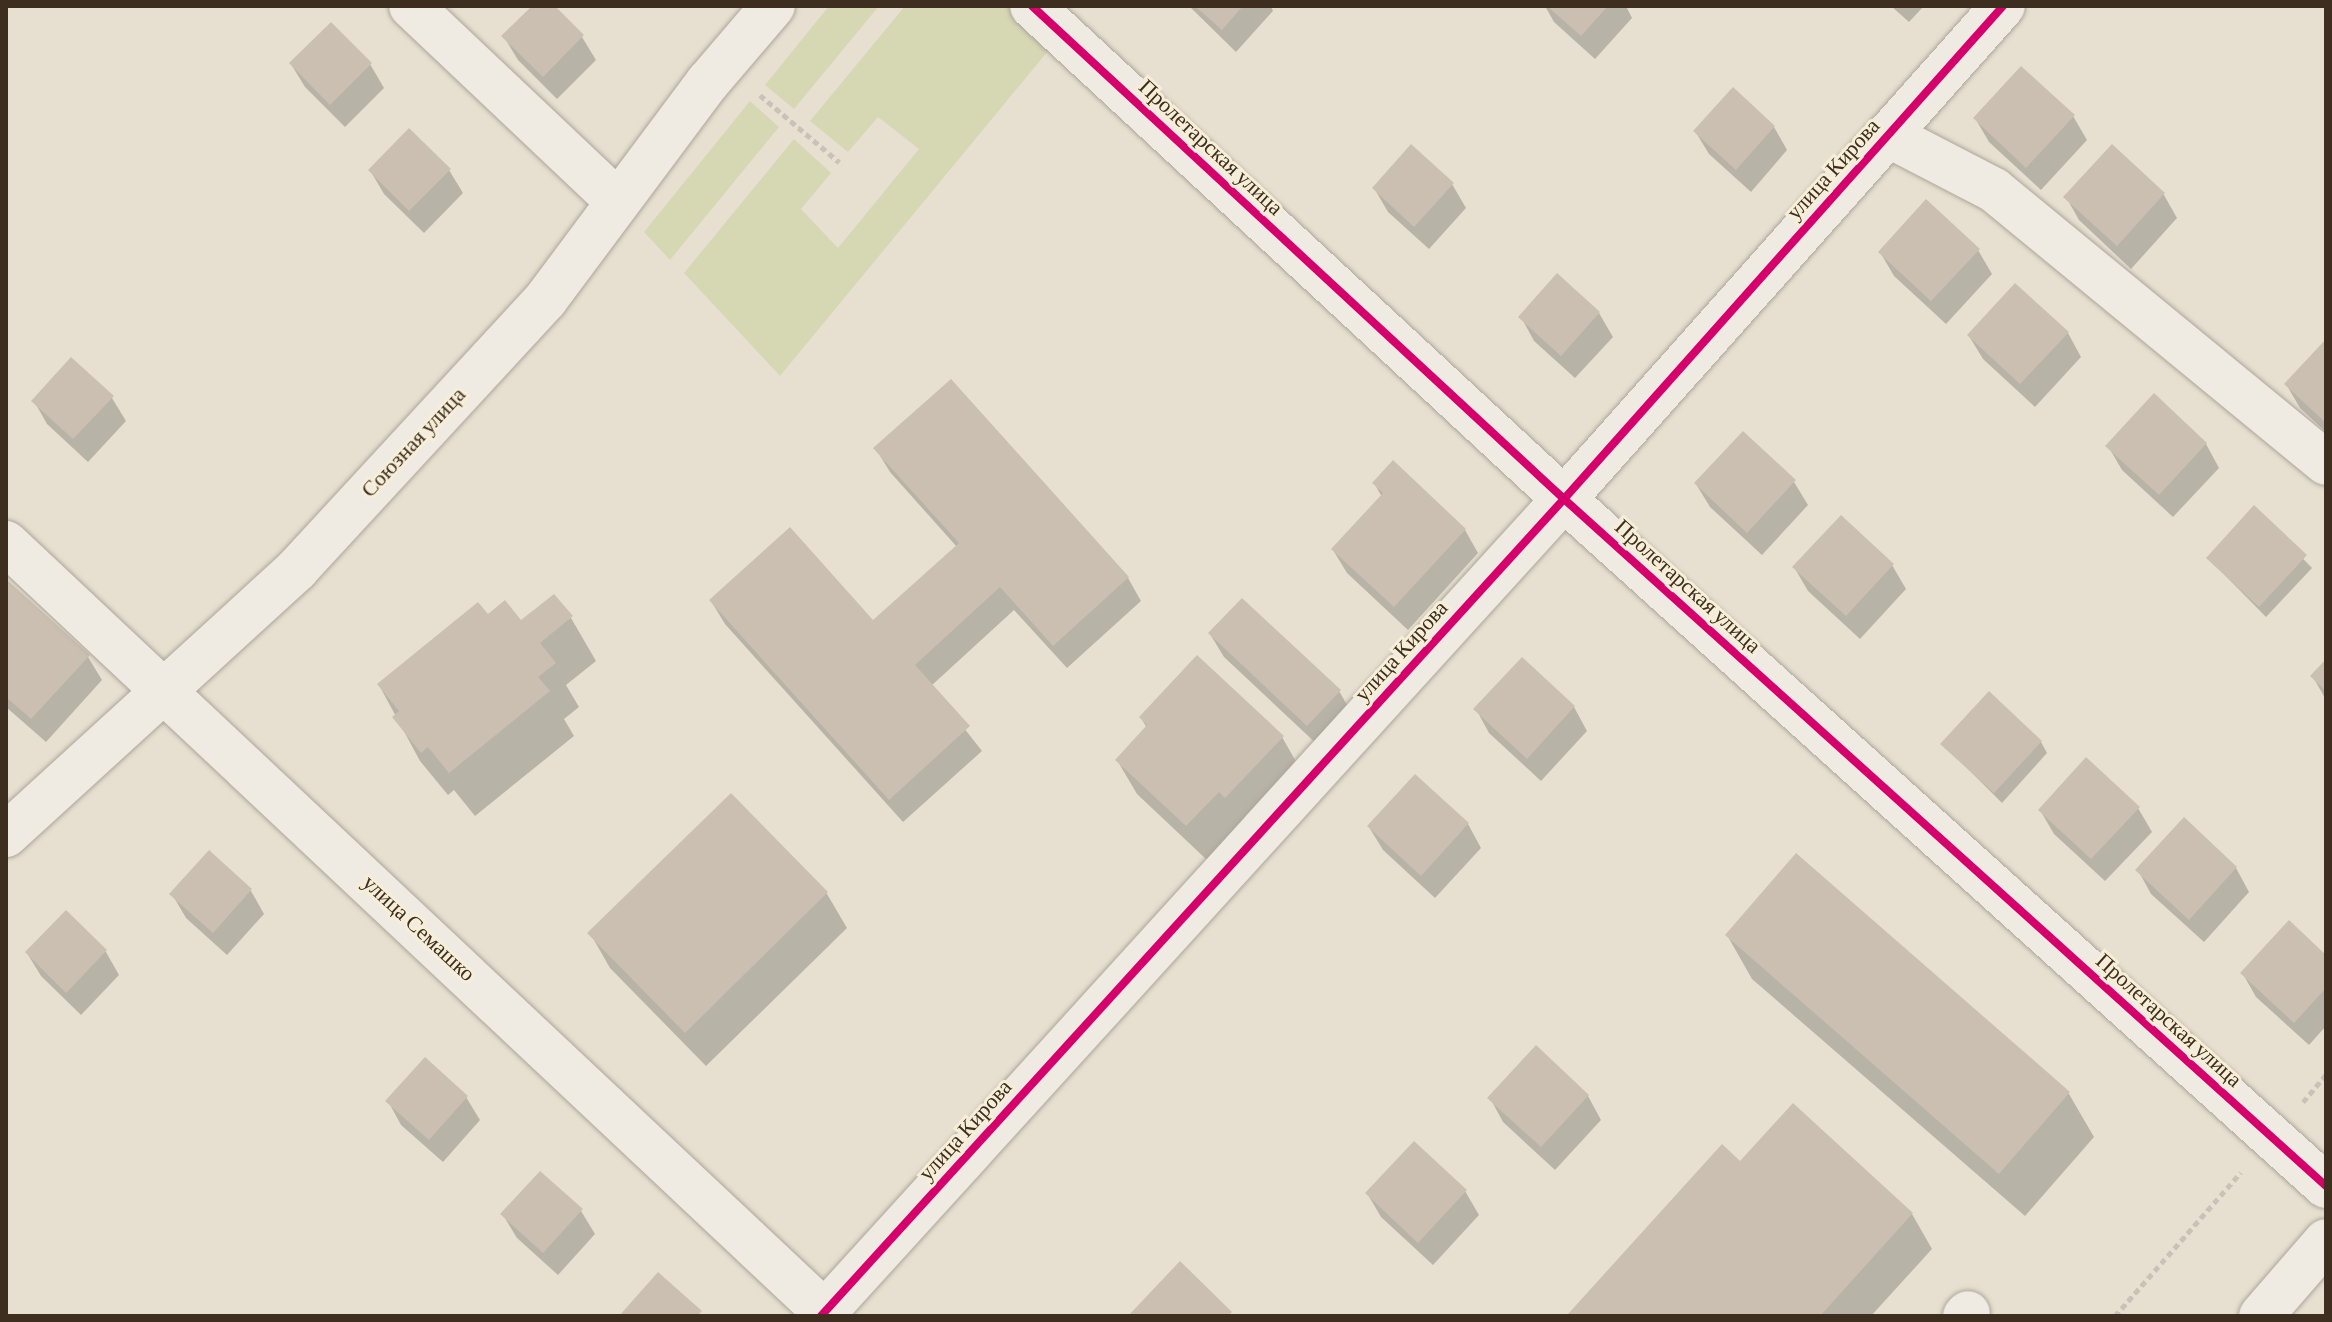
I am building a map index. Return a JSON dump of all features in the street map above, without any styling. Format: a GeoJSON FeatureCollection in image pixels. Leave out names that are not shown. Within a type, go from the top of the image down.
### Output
{"type":"FeatureCollection","features":[{"type":"Feature","properties":{"kind":"street"},"geometry":{"type":"LineString","coordinates":[[411,6],[617,201]]}},
{"type":"Feature","properties":{"kind":"street","name":"Союзная улица"},"geometry":{"type":"LineString","coordinates":[[6,835],[163,687],[297,569],[546,299],[617,201],[773,6]]}},
{"type":"Feature","properties":{"kind":"street","name":"Пролетарская улица"},"geometry":{"type":"LineString","coordinates":[[1032,6],[1564,499],[2326,1186]]}},
{"type":"Feature","properties":{"kind":"street","name":"улица Кирова"},"geometry":{"type":"LineString","coordinates":[[825,1315],[1564,499],[2003,6]]}},
{"type":"Feature","properties":{"kind":"street"},"geometry":{"type":"LineString","coordinates":[[1888,135],[1994,190],[2326,463]]}},
{"type":"Feature","properties":{"kind":"street","name":"улица Семашко"},"geometry":{"type":"LineString","coordinates":[[6,543],[163,687],[825,1315]]}},
{"type":"Feature","properties":{"kind":"street"},"geometry":{"type":"LineString","coordinates":[[2261,1316],[2326,1241]]}},
{"type":"Feature","properties":{"kind":"path"},"geometry":{"type":"LineString","coordinates":[[724,65],[839,162]]}},
{"type":"Feature","properties":{"kind":"path"},"geometry":{"type":"LineString","coordinates":[[2115,1316],[2326,1075]]}},
{"type":"Feature","properties":{"kind":"green space"},"geometry":{"type":"Polygon","coordinates":[[[829,6],[879,6],[794,109],[765,85],[829,6]]]}},
{"type":"Feature","properties":{"kind":"green space"},"geometry":{"type":"Polygon","coordinates":[[[905,6],[1020,6],[1057,40],[780,376],[684,273],[794,139],[831,173],[801,209],[838,248],[919,149],[878,117],[848,152],[810,121],[905,6]]]}},
{"type":"Feature","properties":{"kind":"green space"},"geometry":{"type":"Polygon","coordinates":[[[750,101],[779,127],[670,260],[644,232],[750,101]]]}},
{"type":"Feature","properties":{"kind":"building"},"geometry":{"type":"Polygon","coordinates":[[[532,6],[555,6],[584,35],[543,77],[501,36],[532,6]]]}},
{"type":"Feature","properties":{"kind":"building"},"geometry":{"type":"Polygon","coordinates":[[[1195,6],[1243,6],[1222,30],[1195,6]]]}},
{"type":"Feature","properties":{"kind":"building"},"geometry":{"type":"Polygon","coordinates":[[[1547,6],[1608,6],[1581,36],[1547,6]]]}},
{"type":"Feature","properties":{"kind":"building"},"geometry":{"type":"Polygon","coordinates":[[[331,22],[372,63],[330,105],[289,63],[331,22]]]}},
{"type":"Feature","properties":{"kind":"building"},"geometry":{"type":"Polygon","coordinates":[[[2021,66],[2075,115],[2026,168],[1973,118],[2021,66]]]}},
{"type":"Feature","properties":{"kind":"building"},"geometry":{"type":"Polygon","coordinates":[[[1733,87],[1775,126],[1736,170],[1693,131],[1733,87]]]}},
{"type":"Feature","properties":{"kind":"building"},"geometry":{"type":"Polygon","coordinates":[[[409,128],[451,169],[409,211],[368,170],[409,128]]]}},
{"type":"Feature","properties":{"kind":"building"},"geometry":{"type":"Polygon","coordinates":[[[1411,144],[1454,183],[1414,227],[1372,188],[1411,144]]]}},
{"type":"Feature","properties":{"kind":"building"},"geometry":{"type":"Polygon","coordinates":[[[2112,144],[2165,193],[2117,246],[2063,197],[2112,144]]]}},
{"type":"Feature","properties":{"kind":"building"},"geometry":{"type":"Polygon","coordinates":[[[1926,199],[1980,249],[1931,301],[1878,252],[1926,199]]]}},
{"type":"Feature","properties":{"kind":"building"},"geometry":{"type":"Polygon","coordinates":[[[1557,273],[1600,312],[1561,356],[1518,317],[1557,273]]]}},
{"type":"Feature","properties":{"kind":"building"},"geometry":{"type":"Polygon","coordinates":[[[2015,283],[2069,332],[2020,384],[1967,335],[2015,283]]]}},
{"type":"Feature","properties":{"kind":"building"},"geometry":{"type":"Polygon","coordinates":[[[2326,339],[2326,423],[2284,384],[2326,339]]]}},
{"type":"Feature","properties":{"kind":"building"},"geometry":{"type":"Polygon","coordinates":[[[71,357],[114,396],[73,439],[31,401],[71,357]]]}},
{"type":"Feature","properties":{"kind":"building"},"geometry":{"type":"Polygon","coordinates":[[[951,379],[1129,577],[1053,646],[1000,587],[915,665],[970,726],[889,800],[709,600],[790,527],[873,620],[959,543],[873,448],[951,379]]]}},
{"type":"Feature","properties":{"kind":"building"},"geometry":{"type":"Polygon","coordinates":[[[2154,393],[2207,443],[2159,495],[2105,446],[2154,393]]]}},
{"type":"Feature","properties":{"kind":"building"},"geometry":{"type":"Polygon","coordinates":[[[1743,431],[1796,480],[1747,533],[1694,483],[1743,431]]]}},
{"type":"Feature","properties":{"kind":"building"},"geometry":{"type":"Polygon","coordinates":[[[1393,460],[1466,529],[1394,607],[1331,549],[1383,493],[1372,483],[1393,460]]]}},
{"type":"Feature","properties":{"kind":"building"},"geometry":{"type":"Polygon","coordinates":[[[2254,505],[2307,555],[2259,607],[2206,558],[2254,505]]]}},
{"type":"Feature","properties":{"kind":"building"},"geometry":{"type":"Polygon","coordinates":[[[1841,515],[1894,564],[1846,616],[1792,567],[1841,515]]]}},
{"type":"Feature","properties":{"kind":"building"},"geometry":{"type":"Polygon","coordinates":[[[6,579],[90,655],[31,719],[6,697],[6,579]]]}},
{"type":"Feature","properties":{"kind":"building"},"geometry":{"type":"Polygon","coordinates":[[[554,594],[573,616],[540,643],[556,663],[538,677],[550,691],[449,773],[428,747],[421,753],[392,717],[399,711],[377,684],[478,602],[488,614],[505,600],[521,620],[554,594]]]}},
{"type":"Feature","properties":{"kind":"building"},"geometry":{"type":"Polygon","coordinates":[[[1242,598],[1341,690],[1307,726],[1208,633],[1242,598]]]}},
{"type":"Feature","properties":{"kind":"building"},"geometry":{"type":"Polygon","coordinates":[[[1197,655],[1284,736],[1225,798],[1219,792],[1186,826],[1115,760],[1147,725],[1139,717],[1197,655]]]}},
{"type":"Feature","properties":{"kind":"building"},"geometry":{"type":"Polygon","coordinates":[[[1522,657],[1575,706],[1527,759],[1473,709],[1522,657]]]}},
{"type":"Feature","properties":{"kind":"building"},"geometry":{"type":"Polygon","coordinates":[[[2326,659],[2326,691],[2310,676],[2326,659]]]}},
{"type":"Feature","properties":{"kind":"building"},"geometry":{"type":"Polygon","coordinates":[[[1989,691],[2042,741],[1994,793],[1940,744],[1989,691]]]}},
{"type":"Feature","properties":{"kind":"building"},"geometry":{"type":"Polygon","coordinates":[[[2086,757],[2140,807],[2091,859],[2038,810],[2086,757]]]}},
{"type":"Feature","properties":{"kind":"building"},"geometry":{"type":"Polygon","coordinates":[[[1415,774],[1469,823],[1421,876],[1367,826],[1415,774]]]}},
{"type":"Feature","properties":{"kind":"building"},"geometry":{"type":"Polygon","coordinates":[[[731,793],[828,892],[685,1033],[587,933],[731,793]]]}},
{"type":"Feature","properties":{"kind":"building"},"geometry":{"type":"Polygon","coordinates":[[[2184,817],[2237,867],[2189,920],[2135,870],[2184,817]]]}},
{"type":"Feature","properties":{"kind":"building"},"geometry":{"type":"Polygon","coordinates":[[[209,850],[252,889],[213,933],[169,894],[209,850]]]}},
{"type":"Feature","properties":{"kind":"building"},"geometry":{"type":"Polygon","coordinates":[[[1796,853],[2070,1092],[1999,1174],[1725,935],[1796,853]]]}},
{"type":"Feature","properties":{"kind":"building"},"geometry":{"type":"Polygon","coordinates":[[[66,910],[107,950],[66,993],[25,952],[66,910]]]}},
{"type":"Feature","properties":{"kind":"building"},"geometry":{"type":"Polygon","coordinates":[[[2289,920],[2326,955],[2326,988],[2294,1023],[2240,973],[2289,920]]]}},
{"type":"Feature","properties":{"kind":"building"},"geometry":{"type":"Polygon","coordinates":[[[1536,1045],[1589,1095],[1541,1147],[1487,1098],[1536,1045]]]}},
{"type":"Feature","properties":{"kind":"building"},"geometry":{"type":"Polygon","coordinates":[[[425,1057],[468,1096],[429,1140],[385,1101],[425,1057]]]}},
{"type":"Feature","properties":{"kind":"building"},"geometry":{"type":"Polygon","coordinates":[[[1793,1103],[1913,1213],[1820,1316],[1568,1314],[1722,1144],[1740,1161],[1793,1103]]]}},
{"type":"Feature","properties":{"kind":"building"},"geometry":{"type":"Polygon","coordinates":[[[1414,1141],[1467,1190],[1418,1243],[1365,1193],[1414,1141]]]}},
{"type":"Feature","properties":{"kind":"building"},"geometry":{"type":"Polygon","coordinates":[[[540,1171],[583,1209],[543,1253],[500,1214],[540,1171]]]}},
{"type":"Feature","properties":{"kind":"building"},"geometry":{"type":"Polygon","coordinates":[[[1180,1261],[1232,1312],[1228,1316],[1128,1316],[1180,1261]]]}},
{"type":"Feature","properties":{"kind":"building"},"geometry":{"type":"Polygon","coordinates":[[[658,1272],[702,1311],[697,1316],[619,1316],[658,1272]]]}},
{"type":"Feature","properties":{"kind":"cycle path"},"geometry":{"type":"LineString","coordinates":[[1032,6],[1564,499],[2326,1186]]}},
{"type":"Feature","properties":{"kind":"cycle path"},"geometry":{"type":"LineString","coordinates":[[821,1316],[1564,499],[2003,6]]}}]}
